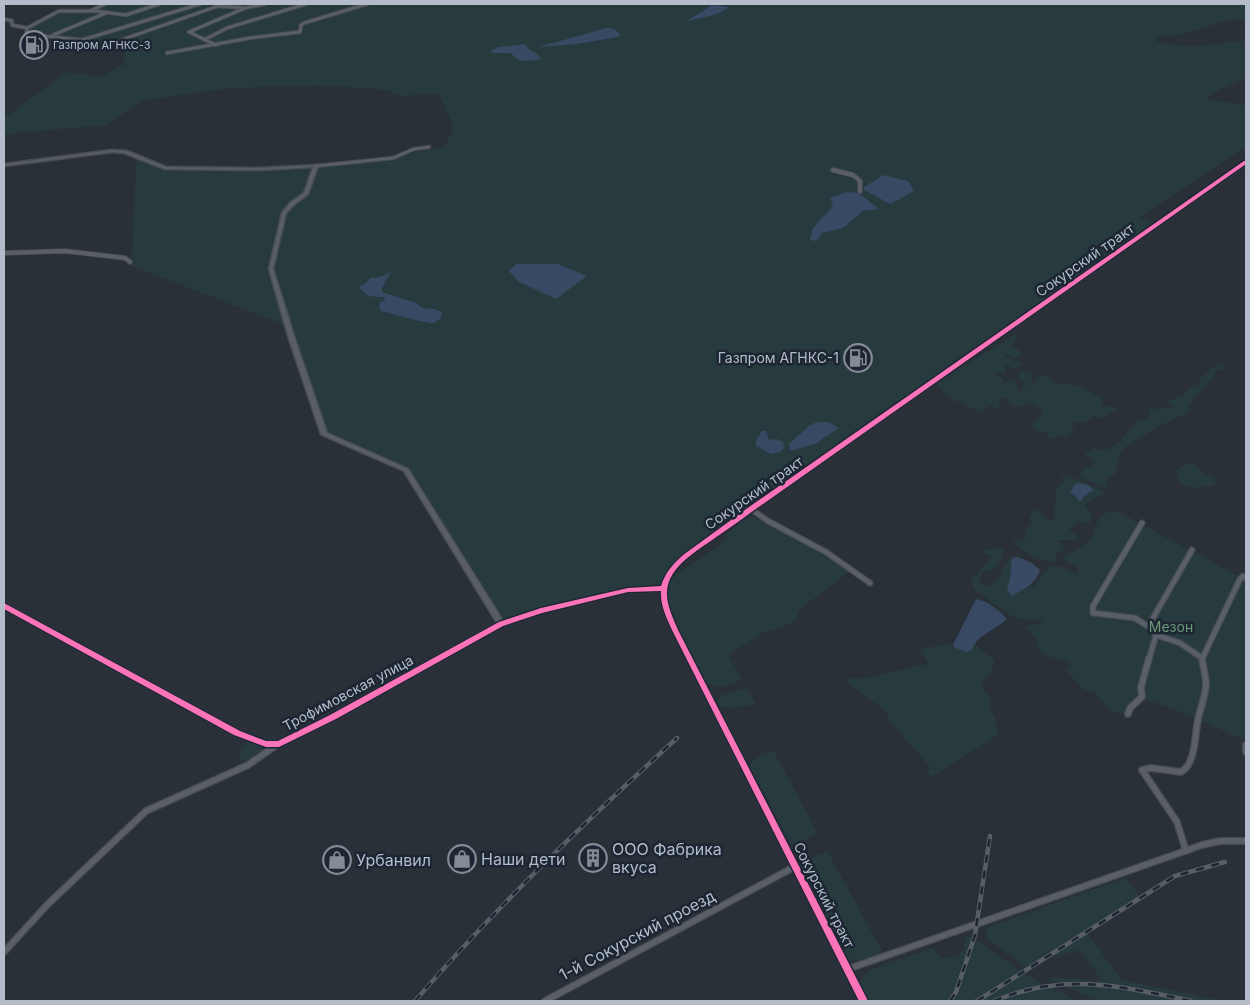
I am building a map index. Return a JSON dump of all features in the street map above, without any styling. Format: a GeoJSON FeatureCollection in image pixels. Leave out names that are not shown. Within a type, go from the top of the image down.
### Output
{"type":"FeatureCollection","features":[{"type":"Feature","properties":{"kind":"street"},"geometry":{"type":"LineString","coordinates":[[86,12],[105,4]]}},
{"type":"Feature","properties":{"kind":"street"},"geometry":{"type":"LineString","coordinates":[[4,19],[12,21],[12,25],[27,28],[59,11],[126,15],[159,4]]}},
{"type":"Feature","properties":{"kind":"street"},"geometry":{"type":"LineString","coordinates":[[27,28],[26,34],[82,40],[200,4]]}},
{"type":"Feature","properties":{"kind":"street"},"geometry":{"type":"LineString","coordinates":[[216,44],[189,32],[244,8],[265,4]]}},
{"type":"Feature","properties":{"kind":"street"},"geometry":{"type":"LineString","coordinates":[[204,40],[227,28],[306,4]]}},
{"type":"Feature","properties":{"kind":"street"},"geometry":{"type":"LineString","coordinates":[[167,53],[250,38],[300,32],[301,25],[304,23],[367,4]]}},
{"type":"Feature","properties":{"kind":"street"},"geometry":{"type":"LineString","coordinates":[[110,44],[218,6],[244,8]]}},
{"type":"Feature","properties":{"kind":"street"},"geometry":{"type":"LineString","coordinates":[[52,36],[107,13]]}},
{"type":"Feature","properties":{"kind":"street"},"geometry":{"type":"LineString","coordinates":[[4,165],[112,151],[125,152],[165,168],[260,169],[316,166],[393,158],[414,149],[429,147]]}},
{"type":"Feature","properties":{"kind":"street","name":"Сокурский тракт"},"geometry":{"type":"LineString","coordinates":[[864,1001],[676,632],[663,600],[663,588],[669,574],[685,557],[1246,162]]}},
{"type":"Feature","properties":{"kind":"street"},"geometry":{"type":"LineString","coordinates":[[316,166],[306,194],[293,203],[284,213],[271,270],[324,434],[406,470],[501,624]]}},
{"type":"Feature","properties":{"kind":"street"},"geometry":{"type":"LineString","coordinates":[[833,170],[853,175],[860,181],[860,191]]}},
{"type":"Feature","properties":{"kind":"street"},"geometry":{"type":"LineString","coordinates":[[4,253],[65,251],[122,258],[130,262]]}},
{"type":"Feature","properties":{"kind":"street"},"geometry":{"type":"LineString","coordinates":[[751,510],[764,520],[821,549],[857,572],[870,583]]}},
{"type":"Feature","properties":{"kind":"street"},"geometry":{"type":"LineString","coordinates":[[1142,523],[1093,606],[1093,613],[1127,615],[1138,618],[1149,625],[1156,635],[1169,637],[1191,648],[1202,658]]}},
{"type":"Feature","properties":{"kind":"street"},"geometry":{"type":"LineString","coordinates":[[1149,625],[1192,550]]}},
{"type":"Feature","properties":{"kind":"street"},"geometry":{"type":"LineString","coordinates":[[1186,851],[1177,822],[1142,770],[1150,768],[1181,772],[1185,770],[1195,748],[1198,720],[1204,697],[1206,682],[1202,658],[1224,608],[1244,577]]}},
{"type":"Feature","properties":{"kind":"street","name":"Трофимовская улица"},"geometry":{"type":"LineString","coordinates":[[4,606],[237,733],[266,744],[279,744],[333,717],[501,624],[541,611],[628,590],[663,588]]}},
{"type":"Feature","properties":{"kind":"street"},"geometry":{"type":"LineString","coordinates":[[1128,714],[1130,708],[1142,697],[1141,687],[1156,635]]}},
{"type":"Feature","properties":{"kind":"street"},"geometry":{"type":"LineString","coordinates":[[4,952],[47,905],[146,811],[248,765],[279,744]]}},
{"type":"Feature","properties":{"kind":"street"},"geometry":{"type":"LineString","coordinates":[[1246,745],[1246,752]]}},
{"type":"Feature","properties":{"kind":"street"},"geometry":{"type":"LineString","coordinates":[[848,969],[1186,851],[1220,841],[1246,840]]}},
{"type":"Feature","properties":{"kind":"street","name":"1-й Сокурский проезд"},"geometry":{"type":"LineString","coordinates":[[545,1001],[796,866]]}},
{"type":"Feature","properties":{"kind":"green space"},"geometry":{"type":"Polygon","coordinates":[[[109,4],[1246,4],[1246,20],[1226,21],[1172,37],[1159,36],[1155,41],[1168,44],[1204,46],[1246,41],[1246,77],[1220,89],[1207,99],[1242,105],[1246,102],[1246,147],[1140,217],[1157,225],[675,566],[663,588],[643,588],[602,595],[501,624],[406,470],[324,434],[287,323],[283,324],[132,266],[136,159],[139,158],[165,168],[260,169],[316,166],[317,164],[387,158],[445,146],[454,127],[438,93],[401,96],[387,90],[321,85],[234,88],[143,100],[106,125],[4,134],[4,118],[67,72],[102,77],[116,67],[124,65],[126,47],[59,37],[26,35],[31,28],[62,11],[85,13],[109,4]]]}},
{"type":"Feature","properties":{"kind":"green space"},"geometry":{"type":"Polygon","coordinates":[[[1020,334],[1011,345],[1018,349],[1022,356],[1015,358],[1006,354],[1005,357],[1022,363],[1016,370],[1008,365],[1004,366],[1006,370],[1004,374],[995,373],[996,376],[1004,378],[1001,384],[1011,380],[1017,383],[1018,394],[1026,386],[1018,376],[1023,371],[1031,372],[1032,385],[1037,382],[1040,376],[1050,374],[1052,381],[1059,385],[1069,383],[1080,387],[1102,398],[1102,405],[1119,409],[1102,418],[1094,416],[1087,421],[1069,424],[1075,428],[1069,435],[1049,438],[1046,432],[1033,428],[1033,423],[1040,417],[1043,410],[1031,402],[1021,406],[1013,406],[1010,405],[1006,397],[998,399],[1000,403],[997,409],[990,405],[979,412],[946,396],[937,384],[965,365],[1015,335],[1020,334]]]}},
{"type":"Feature","properties":{"kind":"green space"},"geometry":{"type":"Polygon","coordinates":[[[1221,364],[1228,367],[1216,371],[1210,381],[1188,406],[1191,411],[1126,446],[1119,456],[1118,466],[1114,475],[1106,480],[1106,485],[1112,491],[1082,478],[1079,474],[1087,467],[1092,468],[1093,460],[1084,454],[1086,451],[1092,452],[1094,447],[1103,451],[1120,442],[1138,420],[1148,419],[1149,409],[1174,408],[1169,403],[1169,400],[1175,400],[1174,397],[1182,395],[1199,384],[1202,380],[1198,376],[1204,376],[1210,368],[1216,368],[1221,364]]]}},
{"type":"Feature","properties":{"kind":"green space"},"geometry":{"type":"Polygon","coordinates":[[[1186,464],[1195,464],[1204,474],[1215,477],[1215,485],[1193,488],[1180,483],[1176,470],[1186,464]]]}},
{"type":"Feature","properties":{"kind":"green space"},"geometry":{"type":"Polygon","coordinates":[[[1061,475],[1080,480],[1106,493],[1085,505],[1092,516],[1090,524],[1078,521],[1070,528],[1070,531],[1078,536],[1077,540],[1056,540],[1065,547],[1062,553],[1055,552],[1057,562],[1031,555],[1011,539],[1025,542],[1026,531],[1032,523],[1029,518],[1038,509],[1048,521],[1055,518],[1055,491],[1064,481],[1061,475]]]}},
{"type":"Feature","properties":{"kind":"green space","name":"Мезон"},"geometry":{"type":"Polygon","coordinates":[[[1111,510],[1124,515],[1246,580],[1246,735],[1243,740],[1194,717],[1146,699],[1133,708],[1130,716],[1110,710],[1095,692],[1084,690],[1067,671],[1072,664],[1040,652],[1036,638],[1027,630],[1026,625],[1035,625],[1044,621],[1041,619],[1023,620],[1005,612],[974,589],[971,580],[992,557],[979,550],[1001,548],[1005,550],[995,567],[985,571],[978,580],[985,586],[992,585],[1001,575],[1006,563],[1012,558],[1010,572],[1019,591],[1032,586],[1033,588],[1050,566],[1062,567],[1078,575],[1077,567],[1062,559],[1089,541],[1097,522],[1111,510]]]}},
{"type":"Feature","properties":{"kind":"green space"},"geometry":{"type":"Polygon","coordinates":[[[749,516],[803,540],[851,570],[798,611],[796,620],[790,624],[763,633],[731,653],[729,657],[742,679],[724,686],[715,686],[706,683],[682,637],[667,600],[667,588],[676,574],[727,540],[727,533],[749,516]]]}},
{"type":"Feature","properties":{"kind":"green space"},"geometry":{"type":"Polygon","coordinates":[[[954,643],[953,647],[972,650],[974,643],[995,661],[991,673],[982,681],[982,689],[991,698],[990,710],[995,717],[998,735],[932,777],[926,771],[931,768],[893,725],[884,710],[843,679],[866,678],[928,664],[921,649],[954,643]]]}},
{"type":"Feature","properties":{"kind":"green space"},"geometry":{"type":"Polygon","coordinates":[[[747,688],[756,704],[734,708],[719,706],[716,700],[722,695],[747,688]]]}},
{"type":"Feature","properties":{"kind":"green space"},"geometry":{"type":"Polygon","coordinates":[[[248,742],[264,749],[254,757],[243,762],[238,756],[242,747],[248,742]]]}},
{"type":"Feature","properties":{"kind":"green space"},"geometry":{"type":"Polygon","coordinates":[[[774,751],[818,834],[795,844],[790,843],[750,766],[763,754],[774,751]]]}},
{"type":"Feature","properties":{"kind":"green space"},"geometry":{"type":"Polygon","coordinates":[[[828,852],[883,953],[861,961],[848,958],[800,864],[803,860],[828,852]]]}},
{"type":"Feature","properties":{"kind":"green space"},"geometry":{"type":"Polygon","coordinates":[[[1125,878],[1143,900],[1087,933],[1122,980],[1223,1001],[1100,1001],[1050,980],[1050,977],[1102,981],[1081,950],[1051,957],[1027,968],[989,940],[986,933],[988,927],[1125,878]]]}},
{"type":"Feature","properties":{"kind":"green space"},"geometry":{"type":"Polygon","coordinates":[[[965,937],[979,941],[1026,975],[1078,1001],[868,1001],[859,982],[868,971],[933,948],[941,957],[957,958],[964,948],[965,937]]]}},
{"type":"Feature","properties":{"kind":"water"},"geometry":{"type":"Polygon","coordinates":[[[712,5],[728,7],[714,15],[687,21],[712,5]]]}},
{"type":"Feature","properties":{"kind":"water"},"geometry":{"type":"Polygon","coordinates":[[[607,28],[614,29],[620,34],[618,37],[577,44],[538,47],[607,28]]]}},
{"type":"Feature","properties":{"kind":"water"},"geometry":{"type":"Polygon","coordinates":[[[525,44],[528,49],[537,54],[541,59],[524,61],[517,59],[511,53],[493,53],[491,51],[498,47],[525,44]]]}},
{"type":"Feature","properties":{"kind":"water"},"geometry":{"type":"Polygon","coordinates":[[[883,175],[908,181],[914,191],[890,204],[864,190],[863,188],[883,175]]]}},
{"type":"Feature","properties":{"kind":"water"},"geometry":{"type":"Polygon","coordinates":[[[846,192],[859,193],[879,209],[863,211],[843,228],[822,233],[817,241],[810,240],[813,228],[833,206],[830,198],[846,192]]]}},
{"type":"Feature","properties":{"kind":"water"},"geometry":{"type":"Polygon","coordinates":[[[516,264],[558,264],[587,276],[556,299],[519,282],[509,271],[516,264]]]}},
{"type":"Feature","properties":{"kind":"water"},"geometry":{"type":"Polygon","coordinates":[[[391,272],[382,288],[382,292],[416,303],[422,308],[435,309],[442,313],[440,319],[435,323],[430,323],[381,311],[379,307],[380,303],[385,300],[384,297],[369,296],[359,286],[364,285],[371,277],[387,275],[384,274],[391,272]]]}},
{"type":"Feature","properties":{"kind":"water"},"geometry":{"type":"Polygon","coordinates":[[[817,422],[828,422],[839,428],[815,444],[790,451],[789,444],[809,426],[817,422]]]}},
{"type":"Feature","properties":{"kind":"water"},"geometry":{"type":"Polygon","coordinates":[[[762,431],[766,431],[769,440],[777,439],[783,442],[784,448],[780,452],[771,454],[756,446],[756,440],[762,431]]]}},
{"type":"Feature","properties":{"kind":"water"},"geometry":{"type":"Polygon","coordinates":[[[1076,483],[1088,485],[1094,490],[1084,496],[1080,502],[1075,495],[1070,493],[1076,483]]]}},
{"type":"Feature","properties":{"kind":"water"},"geometry":{"type":"Polygon","coordinates":[[[1018,557],[1032,563],[1040,570],[1033,583],[1012,596],[1007,590],[1012,558],[1018,557]]]}},
{"type":"Feature","properties":{"kind":"water"},"geometry":{"type":"Polygon","coordinates":[[[976,599],[993,606],[1007,619],[982,636],[972,650],[967,652],[953,647],[976,599]]]}},
{"type":"Feature","properties":{"kind":"railway"},"geometry":{"type":"LineString","coordinates":[[415,1001],[509,899],[609,801],[677,738]]}},
{"type":"Feature","properties":{"kind":"railway"},"geometry":{"type":"LineString","coordinates":[[950,1001],[956,992],[975,935],[990,836]]}},
{"type":"Feature","properties":{"kind":"railway"},"geometry":{"type":"LineString","coordinates":[[977,1001],[1175,876],[1225,862]]}},
{"type":"Feature","properties":{"kind":"railway"},"geometry":{"type":"LineString","coordinates":[[994,1001],[1019,992],[1068,984],[1116,987],[1191,1001]]}},
{"type":"Feature","properties":{"kind":"cycle path"},"geometry":{"type":"LineString","coordinates":[[864,1001],[676,632],[664,601],[665,584],[669,575],[685,557],[751,509],[1246,162]]}},
{"type":"Feature","properties":{"kind":"cycle path"},"geometry":{"type":"LineString","coordinates":[[4,606],[237,733],[266,744],[279,744],[333,717],[501,624],[541,611],[628,590],[663,588]]}},
{"type":"Feature","properties":{"kind":"place","name":"Газпром АГНКС-3"},"geometry":{"type":"Point","coordinates":[34,45]}},
{"type":"Feature","properties":{"kind":"place","name":"Газпром АГНКС-1"},"geometry":{"type":"Point","coordinates":[858,358]}},
{"type":"Feature","properties":{"kind":"place","name":"ООО Фабрика вкуса"},"geometry":{"type":"Point","coordinates":[593,858]}},
{"type":"Feature","properties":{"kind":"place","name":"Наши дети"},"geometry":{"type":"Point","coordinates":[462,859]}},
{"type":"Feature","properties":{"kind":"place","name":"Урбанвил"},"geometry":{"type":"Point","coordinates":[337,860]}}]}
